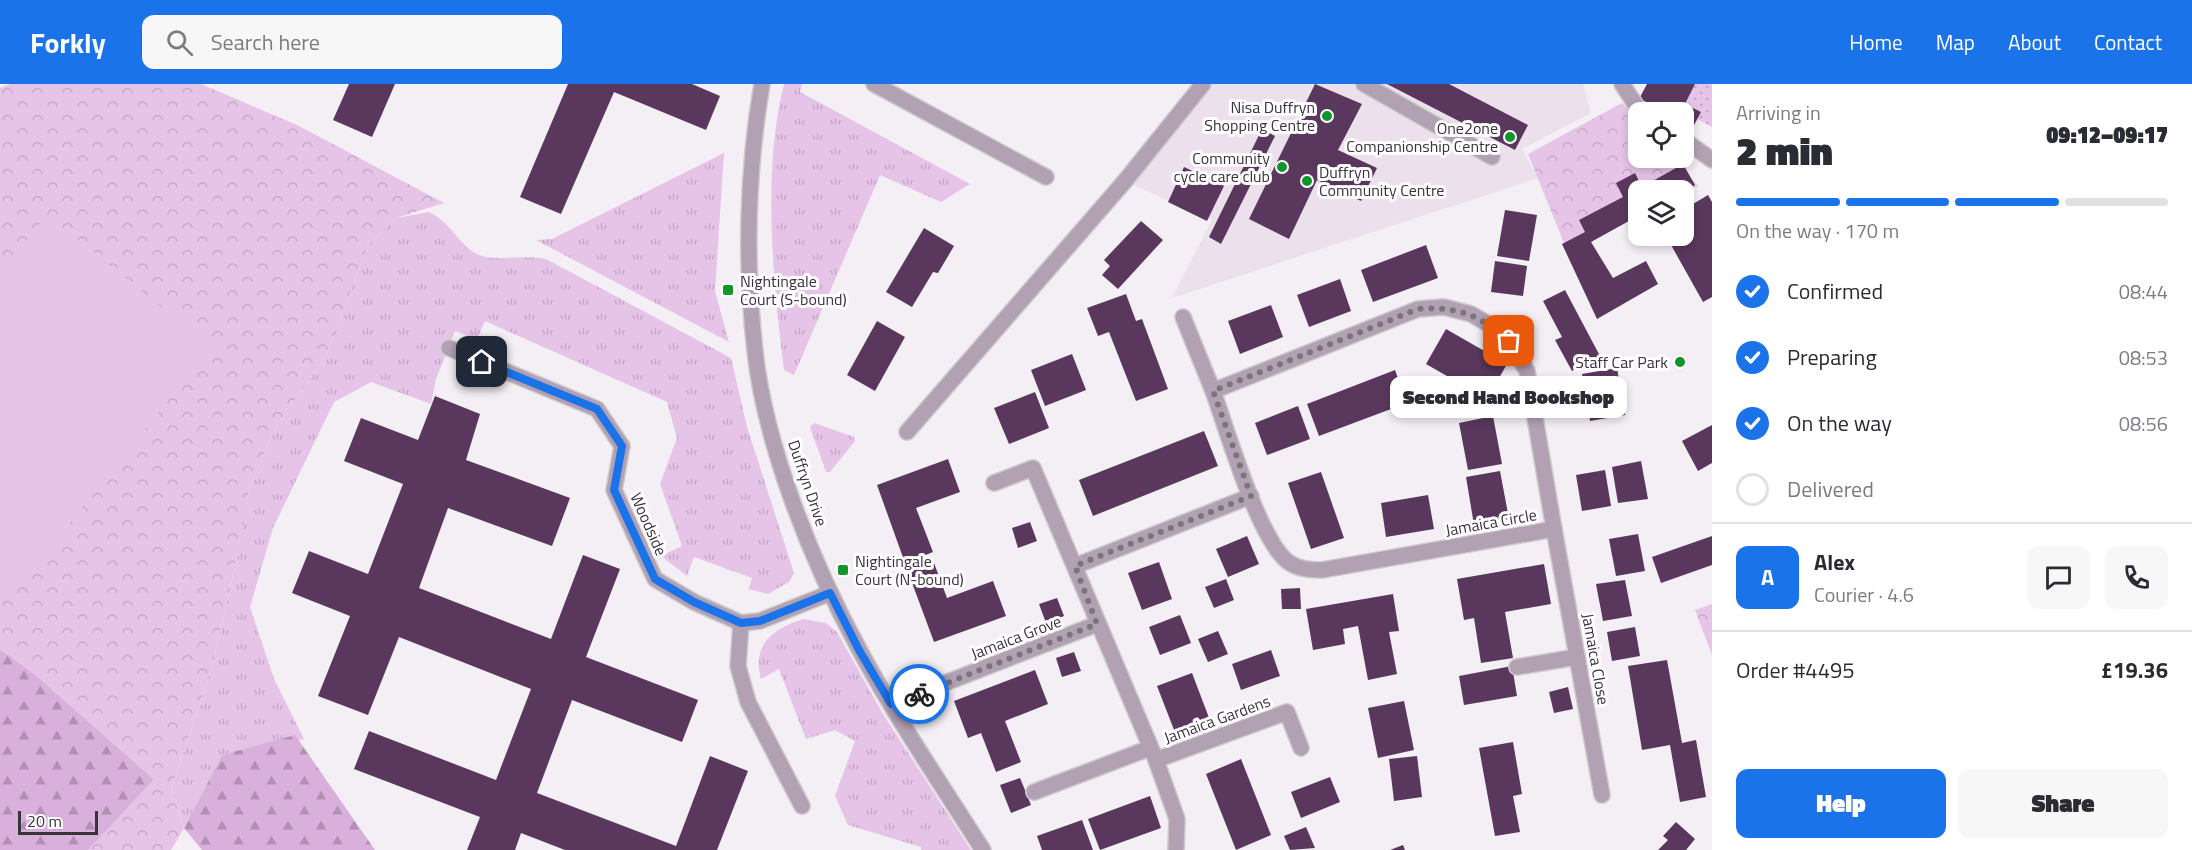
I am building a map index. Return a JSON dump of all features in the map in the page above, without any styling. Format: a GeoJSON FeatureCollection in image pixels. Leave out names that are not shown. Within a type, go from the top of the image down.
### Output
{"type":"FeatureCollection","features":[{"type":"Feature","properties":{"kind":"street","name":"Duffryn Drive"},"geometry":{"type":"LineString","coordinates":[[762,84],[754,143],[749,246],[755,352],[768,421],[794,504],[830,593],[859,650],[891,704],[983,850]]}},
{"type":"Feature","properties":{"kind":"street"},"geometry":{"type":"LineString","coordinates":[[874,84],[1046,177]]}},
{"type":"Feature","properties":{"kind":"street"},"geometry":{"type":"LineString","coordinates":[[907,432],[1125,181],[1203,84]]}},
{"type":"Feature","properties":{"kind":"street"},"geometry":{"type":"LineString","coordinates":[[1364,84],[1492,157]]}},
{"type":"Feature","properties":{"kind":"street"},"geometry":{"type":"LineString","coordinates":[[1622,84],[1634,102]]}},
{"type":"Feature","properties":{"kind":"street"},"geometry":{"type":"LineString","coordinates":[[1694,147],[1712,160]]}},
{"type":"Feature","properties":{"kind":"street","name":"Jamaica Circle"},"geometry":{"type":"LineString","coordinates":[[1183,317],[1251,496],[1274,547],[1288,562],[1303,569],[1322,570],[1554,529],[1527,371],[1509,341],[1490,325],[1471,314],[1444,307],[1418,309],[1213,391]]}},
{"type":"Feature","properties":{"kind":"street","name":"Woodside"},"geometry":{"type":"LineString","coordinates":[[449,348],[597,409],[622,446],[614,490],[655,579],[694,602],[741,623]]}},
{"type":"Feature","properties":{"kind":"street"},"geometry":{"type":"LineString","coordinates":[[994,483],[1033,468],[1097,624]]}},
{"type":"Feature","properties":{"kind":"street"},"geometry":{"type":"LineString","coordinates":[[1075,566],[1251,496]]}},
{"type":"Feature","properties":{"kind":"street","name":"Jamaica Close"},"geometry":{"type":"LineString","coordinates":[[1554,529],[1602,795]]}},
{"type":"Feature","properties":{"kind":"street"},"geometry":{"type":"LineString","coordinates":[[802,806],[748,702],[738,666],[741,623],[760,621],[830,593]]}},
{"type":"Feature","properties":{"kind":"street","name":"Jamaica Grove"},"geometry":{"type":"LineString","coordinates":[[891,704],[1097,624]]}},
{"type":"Feature","properties":{"kind":"street","name":"Jamaica Gardens"},"geometry":{"type":"LineString","coordinates":[[1097,624],[1153,754],[1177,819],[1176,850]]}},
{"type":"Feature","properties":{"kind":"street"},"geometry":{"type":"LineString","coordinates":[[1517,667],[1577,657]]}},
{"type":"Feature","properties":{"kind":"street","name":"Jamaica Gardens"},"geometry":{"type":"LineString","coordinates":[[1153,754],[1287,712],[1301,748]]}},
{"type":"Feature","properties":{"kind":"street"},"geometry":{"type":"LineString","coordinates":[[1034,792],[1153,754]]}},
{"type":"Feature","properties":{"kind":"shaded area"},"geometry":{"type":"Polygon","coordinates":[[[1203,84],[1583,84],[1591,113],[1522,149],[1538,178],[1172,298],[1212,220],[1125,181],[1203,84]]]}},
{"type":"Feature","properties":{"kind":"green space"},"geometry":{"type":"Polygon","coordinates":[[[10,84],[201,84],[299,126],[444,203],[396,218],[368,245],[326,356],[274,430],[249,489],[241,540],[212,668],[171,789],[184,828],[171,850],[88,850],[154,779],[37,676],[0,649],[0,88],[10,84]]]}},
{"type":"Feature","properties":{"kind":"green space"},"geometry":{"type":"Polygon","coordinates":[[[784,84],[802,84],[800,92],[970,184],[941,202],[880,175],[794,375],[784,370],[773,264],[771,189],[773,153],[784,84]]]}},
{"type":"Feature","properties":{"kind":"green space"},"geometry":{"type":"Polygon","coordinates":[[[1695,84],[1712,84],[1712,127],[1697,119],[1701,112],[1694,108],[1694,102],[1686,102],[1695,84]]]}},
{"type":"Feature","properties":{"kind":"green space"},"geometry":{"type":"Polygon","coordinates":[[[1622,103],[1628,109],[1628,168],[1681,168],[1692,180],[1628,180],[1628,221],[1568,253],[1528,154],[1622,103]]]}},
{"type":"Feature","properties":{"kind":"green space"},"geometry":{"type":"Polygon","coordinates":[[[724,153],[715,291],[729,342],[536,240],[552,239],[724,153]]]}},
{"type":"Feature","properties":{"kind":"green space"},"geometry":{"type":"Polygon","coordinates":[[[429,212],[437,216],[466,246],[479,255],[494,258],[546,259],[731,358],[747,427],[794,573],[789,582],[768,594],[749,589],[752,578],[694,557],[687,576],[661,556],[682,546],[660,484],[677,438],[667,402],[485,321],[477,339],[455,331],[436,379],[431,404],[371,382],[334,402],[273,528],[250,607],[274,679],[304,739],[222,755],[184,828],[171,789],[212,668],[237,558],[249,489],[274,430],[326,356],[368,245],[396,218],[429,212]]]}},
{"type":"Feature","properties":{"kind":"green space"},"geometry":{"type":"Polygon","coordinates":[[[47,215],[211,347],[12,595],[0,585],[0,273],[47,215]]]}},
{"type":"Feature","properties":{"kind":"green space"},"geometry":{"type":"Polygon","coordinates":[[[814,423],[854,437],[855,441],[830,472],[826,472],[810,427],[814,423]]]}},
{"type":"Feature","properties":{"kind":"green space"},"geometry":{"type":"Polygon","coordinates":[[[1712,604],[1712,655],[1695,610],[1712,604]]]}},
{"type":"Feature","properties":{"kind":"green space"},"geometry":{"type":"Polygon","coordinates":[[[804,619],[826,623],[837,632],[883,714],[971,850],[921,850],[921,847],[848,825],[835,796],[855,741],[835,730],[806,739],[779,669],[761,679],[759,656],[762,647],[783,627],[804,619]]]}},
{"type":"Feature","properties":{"kind":"green space"},"geometry":{"type":"Polygon","coordinates":[[[0,649],[37,676],[155,780],[88,850],[0,850],[0,649]]]}},
{"type":"Feature","properties":{"kind":"green space"},"geometry":{"type":"Polygon","coordinates":[[[295,735],[375,850],[202,850],[184,828],[222,755],[295,735]]]}},
{"type":"Feature","properties":{"kind":"building"},"geometry":{"type":"Polygon","coordinates":[[[349,84],[395,84],[372,137],[333,120],[349,84]]]}},
{"type":"Feature","properties":{"kind":"building"},"geometry":{"type":"Polygon","coordinates":[[[568,84],[692,84],[720,96],[706,130],[614,92],[561,214],[520,197],[568,84]]]}},
{"type":"Feature","properties":{"kind":"building"},"geometry":{"type":"Polygon","coordinates":[[[1315,84],[1362,104],[1338,150],[1377,168],[1361,201],[1317,180],[1289,239],[1249,219],[1315,84]]]}},
{"type":"Feature","properties":{"kind":"building"},"geometry":{"type":"Polygon","coordinates":[[[1387,84],[1449,84],[1528,125],[1515,150],[1387,84]]]}},
{"type":"Feature","properties":{"kind":"building"},"geometry":{"type":"Polygon","coordinates":[[[1647,84],[1695,84],[1686,102],[1645,102],[1639,99],[1647,84]]]}},
{"type":"Feature","properties":{"kind":"building"},"geometry":{"type":"Polygon","coordinates":[[[1694,108],[1701,112],[1694,125],[1694,108]]]}},
{"type":"Feature","properties":{"kind":"building"},"geometry":{"type":"Polygon","coordinates":[[[1262,129],[1275,136],[1221,244],[1209,237],[1262,129]]]}},
{"type":"Feature","properties":{"kind":"building"},"geometry":{"type":"Polygon","coordinates":[[[1184,167],[1224,186],[1207,221],[1168,202],[1184,167]]]}},
{"type":"Feature","properties":{"kind":"building"},"geometry":{"type":"Polygon","coordinates":[[[1676,168],[1685,168],[1692,180],[1654,180],[1676,168]]]}},
{"type":"Feature","properties":{"kind":"building"},"geometry":{"type":"Polygon","coordinates":[[[1635,173],[1638,180],[1628,180],[1628,222],[1591,242],[1613,278],[1646,261],[1658,284],[1597,319],[1562,244],[1585,232],[1579,220],[1623,197],[1616,183],[1635,173]]]}},
{"type":"Feature","properties":{"kind":"building"},"geometry":{"type":"Polygon","coordinates":[[[1708,195],[1712,202],[1712,297],[1703,302],[1672,246],[1694,246],[1694,203],[1708,195]]]}},
{"type":"Feature","properties":{"kind":"building"},"geometry":{"type":"Polygon","coordinates":[[[1505,210],[1537,215],[1529,261],[1497,256],[1505,210]]]}},
{"type":"Feature","properties":{"kind":"building"},"geometry":{"type":"Polygon","coordinates":[[[1141,221],[1163,240],[1118,289],[1102,275],[1110,266],[1104,260],[1141,221]]]}},
{"type":"Feature","properties":{"kind":"building"},"geometry":{"type":"Polygon","coordinates":[[[924,228],[954,246],[938,273],[933,272],[912,307],[886,292],[924,228]]]}},
{"type":"Feature","properties":{"kind":"building"},"geometry":{"type":"Polygon","coordinates":[[[1426,245],[1438,278],[1373,302],[1361,270],[1426,245]]]}},
{"type":"Feature","properties":{"kind":"building"},"geometry":{"type":"Polygon","coordinates":[[[1495,261],[1527,266],[1523,296],[1491,292],[1495,261]]]}},
{"type":"Feature","properties":{"kind":"building"},"geometry":{"type":"Polygon","coordinates":[[[1340,279],[1351,311],[1309,327],[1297,295],[1340,279]]]}},
{"type":"Feature","properties":{"kind":"building"},"geometry":{"type":"Polygon","coordinates":[[[1565,290],[1600,356],[1572,371],[1555,340],[1562,337],[1543,301],[1565,290]]]}},
{"type":"Feature","properties":{"kind":"building"},"geometry":{"type":"Polygon","coordinates":[[[1126,294],[1136,321],[1142,319],[1168,389],[1136,401],[1109,332],[1098,336],[1087,308],[1126,294]]]}},
{"type":"Feature","properties":{"kind":"building"},"geometry":{"type":"Polygon","coordinates":[[[1271,305],[1283,337],[1240,354],[1228,321],[1271,305]]]}},
{"type":"Feature","properties":{"kind":"building"},"geometry":{"type":"Polygon","coordinates":[[[877,321],[905,337],[875,391],[847,375],[877,321]]]}},
{"type":"Feature","properties":{"kind":"building"},"geometry":{"type":"Polygon","coordinates":[[[1446,329],[1507,364],[1487,399],[1426,364],[1446,329]]]}},
{"type":"Feature","properties":{"kind":"building"},"geometry":{"type":"Polygon","coordinates":[[[1072,354],[1086,390],[1045,406],[1031,370],[1072,354]]]}},
{"type":"Feature","properties":{"kind":"building"},"geometry":{"type":"Polygon","coordinates":[[[1617,368],[1625,415],[1590,421],[1582,374],[1617,368]]]}},
{"type":"Feature","properties":{"kind":"building"},"geometry":{"type":"Polygon","coordinates":[[[1395,370],[1407,403],[1319,436],[1307,404],[1395,370]]]}},
{"type":"Feature","properties":{"kind":"building"},"geometry":{"type":"Polygon","coordinates":[[[1035,392],[1049,428],[1009,444],[994,408],[1035,392]]]}},
{"type":"Feature","properties":{"kind":"building"},"geometry":{"type":"Polygon","coordinates":[[[435,396],[480,414],[466,460],[570,498],[552,546],[448,508],[419,588],[551,639],[583,555],[620,569],[586,657],[698,700],[682,742],[572,700],[537,793],[676,846],[710,756],[748,771],[717,850],[565,850],[521,833],[515,850],[467,850],[480,817],[354,769],[369,731],[496,780],[531,689],[399,637],[368,715],[318,696],[350,616],[292,593],[309,551],[368,574],[403,484],[344,461],[361,418],[418,440],[435,396]]]}},
{"type":"Feature","properties":{"kind":"building"},"geometry":{"type":"Polygon","coordinates":[[[1298,406],[1310,439],[1267,455],[1255,423],[1298,406]]]}},
{"type":"Feature","properties":{"kind":"building"},"geometry":{"type":"Polygon","coordinates":[[[1493,416],[1502,464],[1468,470],[1459,423],[1493,416]]]}},
{"type":"Feature","properties":{"kind":"building"},"geometry":{"type":"Polygon","coordinates":[[[1712,425],[1712,463],[1698,471],[1682,441],[1712,425]]]}},
{"type":"Feature","properties":{"kind":"building"},"geometry":{"type":"Polygon","coordinates":[[[1204,431],[1218,466],[1093,516],[1079,480],[1204,431]]]}},
{"type":"Feature","properties":{"kind":"building"},"geometry":{"type":"Polygon","coordinates":[[[948,459],[960,492],[916,508],[933,552],[905,563],[877,485],[948,459]]]}},
{"type":"Feature","properties":{"kind":"building"},"geometry":{"type":"Polygon","coordinates":[[[1641,461],[1648,499],[1618,503],[1612,467],[1641,461]]]}},
{"type":"Feature","properties":{"kind":"building"},"geometry":{"type":"Polygon","coordinates":[[[1605,470],[1611,506],[1582,511],[1576,475],[1605,470]]]}},
{"type":"Feature","properties":{"kind":"building"},"geometry":{"type":"Polygon","coordinates":[[[1500,471],[1509,519],[1474,525],[1466,477],[1500,471]]]}},
{"type":"Feature","properties":{"kind":"building"},"geometry":{"type":"Polygon","coordinates":[[[1321,472],[1344,538],[1311,549],[1288,483],[1321,472]]]}},
{"type":"Feature","properties":{"kind":"building"},"geometry":{"type":"Polygon","coordinates":[[[1428,495],[1434,529],[1386,537],[1381,503],[1428,495]]]}},
{"type":"Feature","properties":{"kind":"building"},"geometry":{"type":"Polygon","coordinates":[[[1030,522],[1037,541],[1018,548],[1012,528],[1030,522]]]}},
{"type":"Feature","properties":{"kind":"building"},"geometry":{"type":"Polygon","coordinates":[[[1638,534],[1645,571],[1616,576],[1609,539],[1638,534]]]}},
{"type":"Feature","properties":{"kind":"building"},"geometry":{"type":"Polygon","coordinates":[[[1247,536],[1259,564],[1228,577],[1216,549],[1247,536]]]}},
{"type":"Feature","properties":{"kind":"building"},"geometry":{"type":"Polygon","coordinates":[[[1712,536],[1712,565],[1661,583],[1652,557],[1712,536]]]}},
{"type":"Feature","properties":{"kind":"building"},"geometry":{"type":"Polygon","coordinates":[[[1159,562],[1172,599],[1142,610],[1128,573],[1159,562]]]}},
{"type":"Feature","properties":{"kind":"building"},"geometry":{"type":"Polygon","coordinates":[[[934,563],[947,598],[993,581],[1006,616],[934,642],[908,572],[934,563]]]}},
{"type":"Feature","properties":{"kind":"building"},"geometry":{"type":"Polygon","coordinates":[[[1544,564],[1551,604],[1505,612],[1513,658],[1481,663],[1474,618],[1464,620],[1457,579],[1544,564]]]}},
{"type":"Feature","properties":{"kind":"building"},"geometry":{"type":"Polygon","coordinates":[[[1226,579],[1234,600],[1214,608],[1205,587],[1226,579]]]}},
{"type":"Feature","properties":{"kind":"building"},"geometry":{"type":"Polygon","coordinates":[[[1625,580],[1632,616],[1603,621],[1596,584],[1625,580]]]}},
{"type":"Feature","properties":{"kind":"building"},"geometry":{"type":"Polygon","coordinates":[[[1300,588],[1301,609],[1282,609],[1281,589],[1300,588]]]}},
{"type":"Feature","properties":{"kind":"building"},"geometry":{"type":"Polygon","coordinates":[[[1393,594],[1399,631],[1389,632],[1397,674],[1368,680],[1358,626],[1343,629],[1345,644],[1313,650],[1306,609],[1393,594]]]}},
{"type":"Feature","properties":{"kind":"building"},"geometry":{"type":"Polygon","coordinates":[[[1057,598],[1064,616],[1046,623],[1039,604],[1057,598]]]}},
{"type":"Feature","properties":{"kind":"building"},"geometry":{"type":"Polygon","coordinates":[[[1180,615],[1191,643],[1160,655],[1149,627],[1180,615]]]}},
{"type":"Feature","properties":{"kind":"building"},"geometry":{"type":"Polygon","coordinates":[[[1635,627],[1640,656],[1612,661],[1607,632],[1635,627]]]}},
{"type":"Feature","properties":{"kind":"building"},"geometry":{"type":"Polygon","coordinates":[[[1218,631],[1228,654],[1208,662],[1198,639],[1218,631]]]}},
{"type":"Feature","properties":{"kind":"building"},"geometry":{"type":"Polygon","coordinates":[[[1271,650],[1280,676],[1241,690],[1232,664],[1271,650]]]}},
{"type":"Feature","properties":{"kind":"building"},"geometry":{"type":"Polygon","coordinates":[[[1074,652],[1081,671],[1062,677],[1056,658],[1074,652]]]}},
{"type":"Feature","properties":{"kind":"building"},"geometry":{"type":"Polygon","coordinates":[[[1667,660],[1682,743],[1696,740],[1706,797],[1680,802],[1670,745],[1642,750],[1628,666],[1667,660]]]}},
{"type":"Feature","properties":{"kind":"building"},"geometry":{"type":"Polygon","coordinates":[[[1512,666],[1517,696],[1464,705],[1459,676],[1512,666]]]}},
{"type":"Feature","properties":{"kind":"building"},"geometry":{"type":"Polygon","coordinates":[[[1035,670],[1048,704],[1005,721],[1021,762],[996,772],[981,733],[968,738],[954,701],[1035,670]]]}},
{"type":"Feature","properties":{"kind":"building"},"geometry":{"type":"Polygon","coordinates":[[[1192,673],[1211,723],[1176,735],[1157,686],[1192,673]]]}},
{"type":"Feature","properties":{"kind":"building"},"geometry":{"type":"Polygon","coordinates":[[[1568,687],[1573,709],[1554,713],[1549,692],[1568,687]]]}},
{"type":"Feature","properties":{"kind":"building"},"geometry":{"type":"Polygon","coordinates":[[[1404,701],[1414,750],[1378,758],[1368,708],[1404,701]]]}},
{"type":"Feature","properties":{"kind":"building"},"geometry":{"type":"Polygon","coordinates":[[[1513,742],[1522,794],[1513,796],[1520,832],[1495,836],[1479,748],[1513,742]]]}},
{"type":"Feature","properties":{"kind":"building"},"geometry":{"type":"Polygon","coordinates":[[[1417,756],[1422,797],[1394,801],[1389,759],[1417,756]]]}},
{"type":"Feature","properties":{"kind":"building"},"geometry":{"type":"Polygon","coordinates":[[[1241,759],[1271,835],[1236,850],[1206,774],[1241,759]]]}},
{"type":"Feature","properties":{"kind":"building"},"geometry":{"type":"Polygon","coordinates":[[[1330,777],[1340,802],[1301,818],[1291,792],[1330,777]]]}},
{"type":"Feature","properties":{"kind":"building"},"geometry":{"type":"Polygon","coordinates":[[[1020,778],[1031,805],[1011,813],[1000,785],[1020,778]]]}},
{"type":"Feature","properties":{"kind":"building"},"geometry":{"type":"Polygon","coordinates":[[[1150,796],[1161,828],[1100,850],[1088,819],[1150,796]]]}},
{"type":"Feature","properties":{"kind":"building"},"geometry":{"type":"Polygon","coordinates":[[[1082,820],[1093,850],[1042,850],[1037,836],[1082,820]]]}},
{"type":"Feature","properties":{"kind":"building"},"geometry":{"type":"Polygon","coordinates":[[[1676,822],[1695,839],[1686,850],[1658,850],[1668,840],[1663,836],[1676,822]]]}},
{"type":"Feature","properties":{"kind":"building"},"geometry":{"type":"Polygon","coordinates":[[[1306,827],[1315,848],[1290,850],[1284,836],[1306,827]]]}},
{"type":"Feature","properties":{"kind":"building"},"geometry":{"type":"Polygon","coordinates":[[[1403,845],[1405,850],[1390,850],[1403,845]]]}},
{"type":"Feature","properties":{"kind":"way so far"},"geometry":{"type":"LineString","coordinates":[[919,694],[1097,624],[1075,566],[1251,496],[1213,391],[1418,309],[1444,307],[1471,314],[1490,325],[1509,341]]}},
{"type":"Feature","properties":{"kind":"place","name":"Nisa Duffryn Shopping Centre"},"geometry":{"type":"Point","coordinates":[1327,116]}},
{"type":"Feature","properties":{"kind":"place","name":"One2one Companionship Centre"},"geometry":{"type":"Point","coordinates":[1510,137]}},
{"type":"Feature","properties":{"kind":"place","name":"Community cycle care club"},"geometry":{"type":"Point","coordinates":[1282,167]}},
{"type":"Feature","properties":{"kind":"place","name":"Duffryn Community Centre"},"geometry":{"type":"Point","coordinates":[1307,181]}},
{"type":"Feature","properties":{"kind":"place","name":"Nightingale Court (S-bound)"},"geometry":{"type":"Point","coordinates":[728,290]}},
{"type":"Feature","properties":{"kind":"place","name":"Second Hand Bookshop"},"geometry":{"type":"Point","coordinates":[1509,341]}},
{"type":"Feature","properties":{"kind":"place","name":"Staff Car Park"},"geometry":{"type":"Point","coordinates":[1680,362]}},
{"type":"Feature","properties":{"kind":"place","name":"Nightingale Court (N-bound)"},"geometry":{"type":"Point","coordinates":[843,570]}},
{"type":"Feature","properties":{"kind":"route"},"geometry":{"type":"LineString","coordinates":[[482,362],[597,409],[622,446],[614,490],[655,579],[694,602],[741,623],[760,621],[830,593],[859,650],[891,704],[919,694]]}}]}
